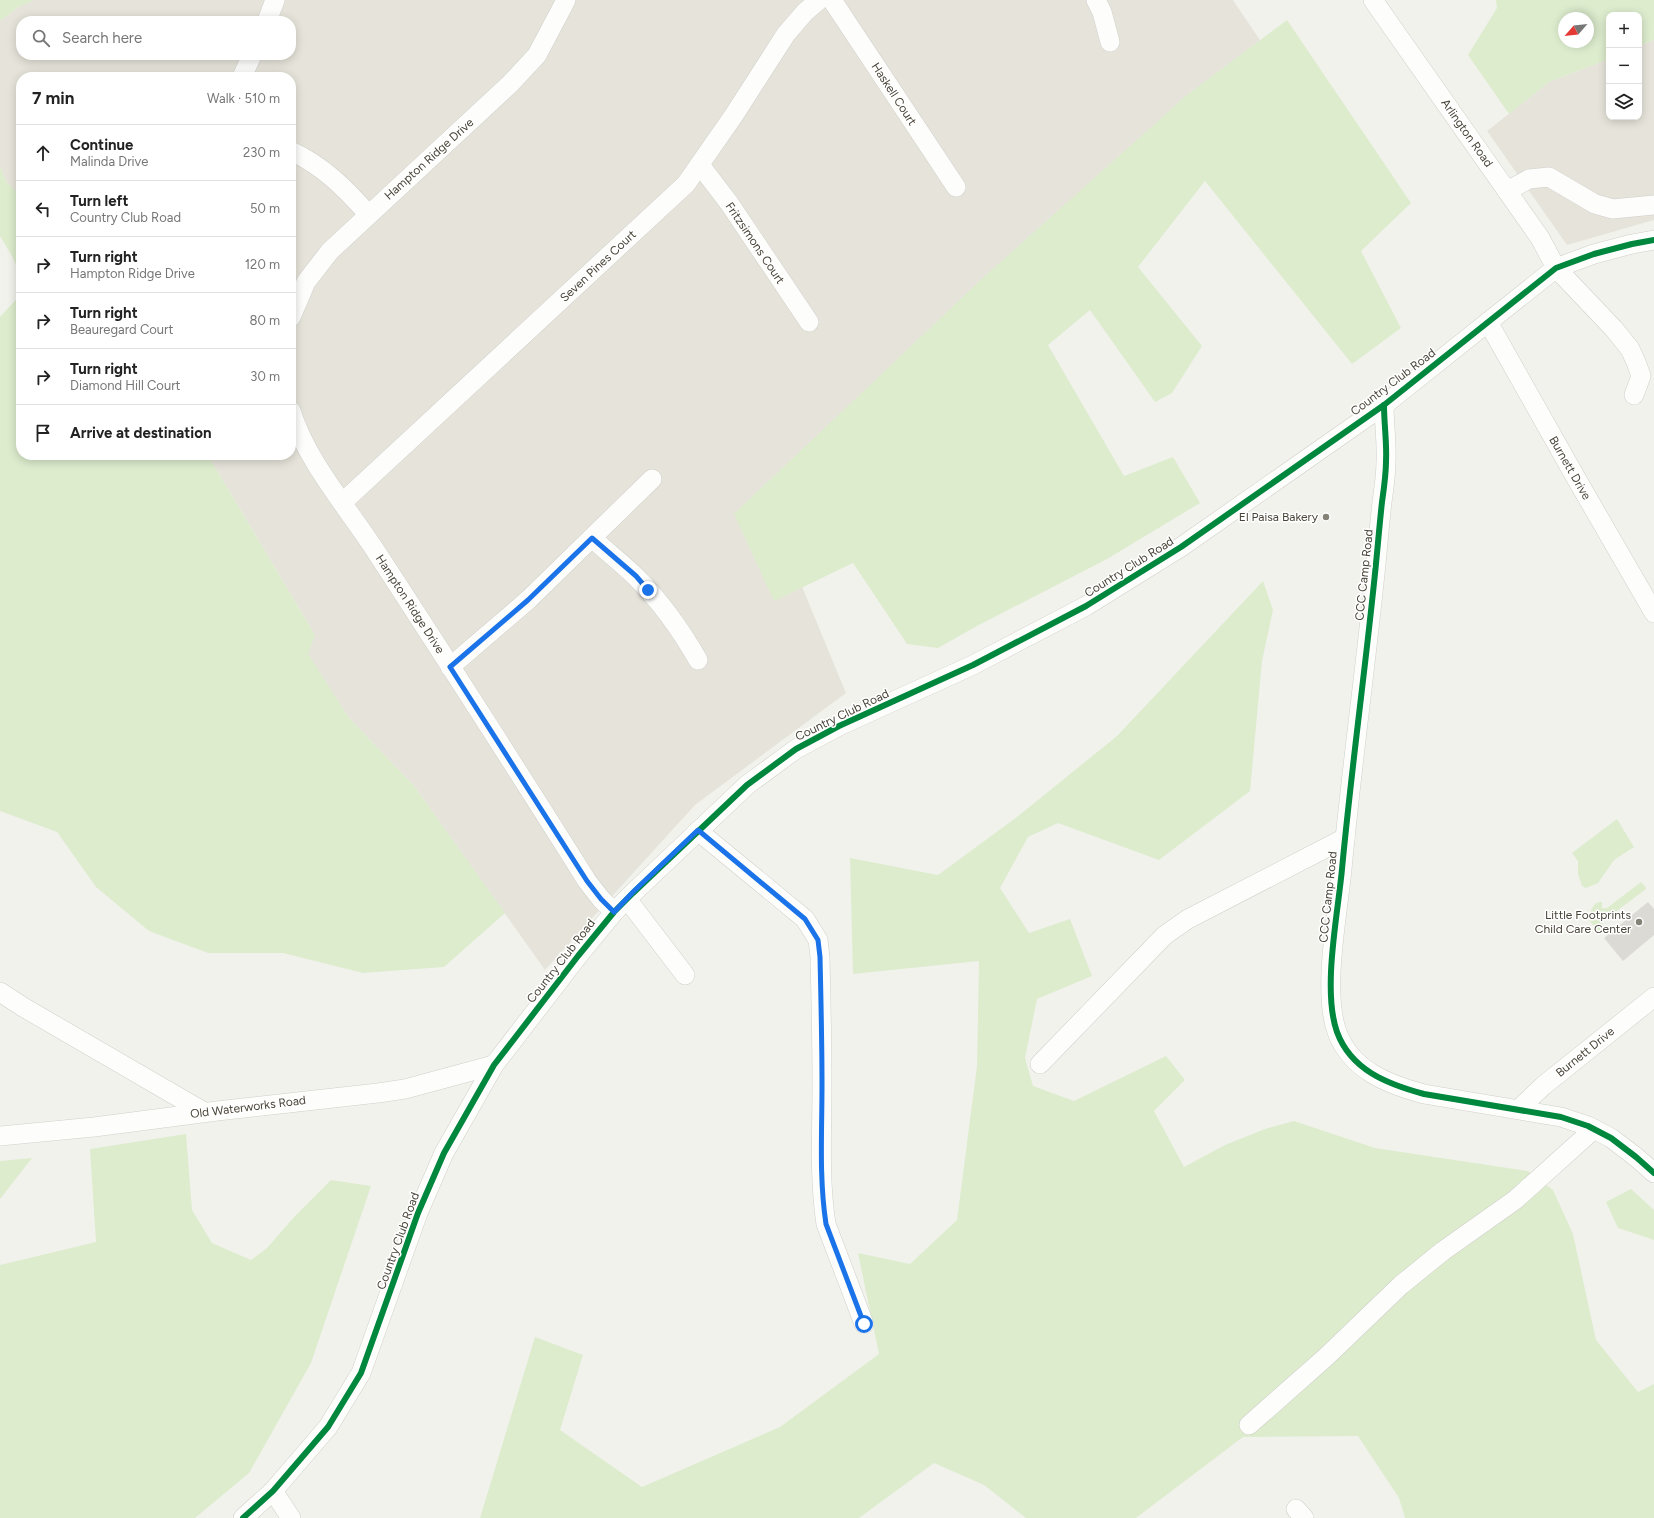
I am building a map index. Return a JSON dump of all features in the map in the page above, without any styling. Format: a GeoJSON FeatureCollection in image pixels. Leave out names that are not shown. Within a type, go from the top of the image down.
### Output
{"type":"FeatureCollection","features":[{"type":"Feature","properties":{"kind":"street"},"geometry":{"type":"LineString","coordinates":[[269,16],[276,0]]}},
{"type":"Feature","properties":{"kind":"street","name":"Hampton Ridge Drive"},"geometry":{"type":"LineString","coordinates":[[296,305],[306,282],[330,250],[510,84],[537,54],[566,0]]}},
{"type":"Feature","properties":{"kind":"street","name":"Seven Pines Court"},"geometry":{"type":"LineString","coordinates":[[343,502],[686,184],[786,34],[805,12],[819,0]]}},
{"type":"Feature","properties":{"kind":"street","name":"Haskell Court"},"geometry":{"type":"LineString","coordinates":[[832,0],[956,187]]}},
{"type":"Feature","properties":{"kind":"street"},"geometry":{"type":"LineString","coordinates":[[1096,0],[1102,12],[1110,42]]}},
{"type":"Feature","properties":{"kind":"street","name":"Arlington Road"},"geometry":{"type":"LineString","coordinates":[[1373,0],[1540,238],[1556,268],[1614,329],[1630,349],[1641,376],[1634,395]]}},
{"type":"Feature","properties":{"kind":"street"},"geometry":{"type":"LineString","coordinates":[[244,72],[250,60]]}},
{"type":"Feature","properties":{"kind":"street"},"geometry":{"type":"LineString","coordinates":[[296,153],[304,157],[334,178],[368,214]]}},
{"type":"Feature","properties":{"kind":"street","name":"Fritzsimons Court"},"geometry":{"type":"LineString","coordinates":[[700,165],[729,203],[808,322]]}},
{"type":"Feature","properties":{"kind":"street"},"geometry":{"type":"LineString","coordinates":[[1507,191],[1529,179],[1549,177],[1595,204],[1613,208],[1654,205]]}},
{"type":"Feature","properties":{"kind":"street","name":"Country Club Road"},"geometry":{"type":"LineString","coordinates":[[243,1518],[273,1492],[328,1427],[361,1373],[418,1212],[444,1154],[494,1065],[614,912],[698,830],[748,785],[796,749],[839,726],[973,665],[1086,606],[1181,547],[1384,405],[1556,268],[1594,254],[1654,240]]}},
{"type":"Feature","properties":{"kind":"street","name":"Burnett Drive"},"geometry":{"type":"LineString","coordinates":[[1488,322],[1654,613]]}},
{"type":"Feature","properties":{"kind":"street","name":"CCC Camp Road"},"geometry":{"type":"LineString","coordinates":[[1384,405],[1386,469],[1370,627],[1333,951],[1331,988],[1337,1030],[1346,1049],[1356,1062],[1369,1073],[1402,1088],[1424,1094],[1561,1117],[1594,1129],[1611,1138],[1636,1156],[1654,1173]]}},
{"type":"Feature","properties":{"kind":"street","name":"Hampton Ridge Drive"},"geometry":{"type":"LineString","coordinates":[[296,423],[307,449],[376,551],[587,881],[601,899],[614,912]]}},
{"type":"Feature","properties":{"kind":"street"},"geometry":{"type":"LineString","coordinates":[[450,667],[528,600],[652,479]]}},
{"type":"Feature","properties":{"kind":"street"},"geometry":{"type":"LineString","coordinates":[[592,538],[636,576],[684,636],[698,660]]}},
{"type":"Feature","properties":{"kind":"street"},"geometry":{"type":"LineString","coordinates":[[698,830],[715,846],[794,909],[810,925],[818,940],[820,957],[822,1078],[821,1156],[824,1209],[826,1224],[864,1324]]}},
{"type":"Feature","properties":{"kind":"street"},"geometry":{"type":"LineString","coordinates":[[1040,1064],[1166,935],[1188,919],[1345,838]]}},
{"type":"Feature","properties":{"kind":"street"},"geometry":{"type":"LineString","coordinates":[[627,899],[685,975]]}},
{"type":"Feature","properties":{"kind":"street"},"geometry":{"type":"LineString","coordinates":[[0,992],[204,1112]]}},
{"type":"Feature","properties":{"kind":"street","name":"Burnett Drive"},"geometry":{"type":"LineString","coordinates":[[1519,1109],[1543,1086],[1654,997]]}},
{"type":"Feature","properties":{"kind":"street","name":"Old Waterworks Road"},"geometry":{"type":"LineString","coordinates":[[0,1136],[94,1127],[204,1112],[405,1089],[494,1065]]}},
{"type":"Feature","properties":{"kind":"street"},"geometry":{"type":"LineString","coordinates":[[1249,1424],[1326,1357],[1401,1285],[1443,1251],[1515,1200],[1594,1129]]}},
{"type":"Feature","properties":{"kind":"street"},"geometry":{"type":"LineString","coordinates":[[273,1492],[291,1518]]}},
{"type":"Feature","properties":{"kind":"shaded area"},"geometry":{"type":"Polygon","coordinates":[[[27,0],[1233,0],[1268,52],[777,526],[846,693],[695,805],[545,970],[414,786],[349,718],[307,654],[315,635],[211,460],[296,460],[296,72],[16,72],[16,191],[6,182],[0,165],[0,21],[27,0]]]}},
{"type":"Feature","properties":{"kind":"shaded area"},"geometry":{"type":"Polygon","coordinates":[[[1654,40],[1654,220],[1567,245],[1487,131],[1549,82],[1606,60],[1606,120],[1642,120],[1642,45],[1654,40]]]}},
{"type":"Feature","properties":{"kind":"green space"},"geometry":{"type":"Polygon","coordinates":[[[0,0],[34,0],[18,7],[0,21],[0,0]]]}},
{"type":"Feature","properties":{"kind":"green space"},"geometry":{"type":"Polygon","coordinates":[[[1496,0],[1654,0],[1654,40],[1642,45],[1642,12],[1606,12],[1606,60],[1549,82],[1509,114],[1468,55],[1497,8],[1496,0]]]}},
{"type":"Feature","properties":{"kind":"green space"},"geometry":{"type":"Polygon","coordinates":[[[1287,20],[1411,203],[1361,251],[1401,328],[1352,364],[1205,181],[1138,267],[1202,346],[1172,393],[1155,402],[1090,310],[1048,345],[1124,476],[1173,457],[1200,503],[1107,559],[977,626],[938,648],[907,644],[853,563],[774,601],[734,514],[986,275],[1187,95],[1287,20]]]}},
{"type":"Feature","properties":{"kind":"green space"},"geometry":{"type":"Polygon","coordinates":[[[0,165],[6,182],[16,191],[16,265],[0,236],[0,165]]]}},
{"type":"Feature","properties":{"kind":"green space"},"geometry":{"type":"Polygon","coordinates":[[[16,299],[16,460],[211,460],[315,635],[308,654],[349,718],[414,786],[505,913],[444,967],[363,973],[283,953],[208,953],[149,931],[96,887],[57,832],[0,811],[0,317],[16,299]]]}},
{"type":"Feature","properties":{"kind":"green space"},"geometry":{"type":"Polygon","coordinates":[[[1263,581],[1273,610],[1262,661],[1250,791],[1159,860],[1058,823],[1028,837],[1000,888],[1029,933],[1070,919],[1092,976],[1037,999],[1025,1058],[1033,1086],[1074,1101],[1166,1056],[1185,1080],[1154,1111],[1184,1167],[1225,1145],[1265,1129],[1294,1121],[1375,1148],[1528,1171],[1553,1190],[1573,1234],[1596,1340],[1638,1392],[1654,1384],[1654,1518],[1405,1518],[1399,1498],[1358,1436],[1243,1437],[1136,1518],[1026,1518],[984,1485],[934,1463],[859,1518],[480,1518],[535,1337],[583,1355],[560,1430],[642,1487],[780,1427],[879,1354],[858,1253],[910,1264],[957,1220],[977,1066],[979,961],[853,974],[850,858],[938,875],[1017,817],[1117,736],[1263,581]]]}},
{"type":"Feature","properties":{"kind":"green space"},"geometry":{"type":"Polygon","coordinates":[[[1617,819],[1634,847],[1614,860],[1598,883],[1586,888],[1582,886],[1578,874],[1578,861],[1572,853],[1617,819]]]}},
{"type":"Feature","properties":{"kind":"green space"},"geometry":{"type":"Polygon","coordinates":[[[1641,882],[1646,889],[1601,923],[1608,931],[1605,933],[1596,929],[1587,917],[1594,905],[1598,902],[1602,902],[1602,908],[1607,908],[1641,882]]]}},
{"type":"Feature","properties":{"kind":"green space"},"geometry":{"type":"Polygon","coordinates":[[[186,1134],[192,1210],[212,1243],[251,1260],[267,1248],[295,1216],[331,1180],[371,1186],[311,1363],[249,1473],[195,1518],[0,1518],[0,1265],[96,1242],[90,1149],[186,1134]]]}},
{"type":"Feature","properties":{"kind":"green space"},"geometry":{"type":"Polygon","coordinates":[[[32,1158],[0,1199],[0,1161],[32,1158]]]}},
{"type":"Feature","properties":{"kind":"green space"},"geometry":{"type":"Polygon","coordinates":[[[1631,1189],[1654,1210],[1654,1240],[1618,1228],[1606,1202],[1631,1189]]]}},
{"type":"Feature","properties":{"kind":"building","name":"Little Footprints Child Care Center"},"geometry":{"type":"Polygon","coordinates":[[[1648,902],[1654,909],[1654,935],[1623,961],[1604,938],[1648,902]]]}},
{"type":"Feature","properties":{"kind":"cycle path"},"geometry":{"type":"LineString","coordinates":[[243,1518],[273,1491],[328,1427],[361,1373],[418,1213],[444,1153],[494,1065],[614,912],[747,785],[796,749],[839,726],[973,665],[1086,606],[1181,547],[1384,405],[1556,268],[1594,254],[1654,240]]}},
{"type":"Feature","properties":{"kind":"cycle path"},"geometry":{"type":"LineString","coordinates":[[1384,405],[1386,466],[1332,951],[1331,995],[1333,1015],[1337,1032],[1343,1045],[1351,1056],[1361,1066],[1384,1080],[1424,1094],[1561,1117],[1588,1126],[1611,1138],[1654,1173]]}},
{"type":"Feature","properties":{"kind":"place","name":"El Paisa Bakery"},"geometry":{"type":"Point","coordinates":[1326,517]}},
{"type":"Feature","properties":{"kind":"place","name":"Little Footprints Child Care Center"},"geometry":{"type":"Point","coordinates":[1639,922]}},
{"type":"Feature","properties":{"kind":"route"},"geometry":{"type":"LineString","coordinates":[[648,590],[636,576],[592,538],[528,600],[450,667],[587,881],[601,899],[614,912],[698,830],[715,846],[794,909],[810,925],[818,940],[820,957],[822,1086],[821,1156],[826,1224],[864,1324]]}}]}
